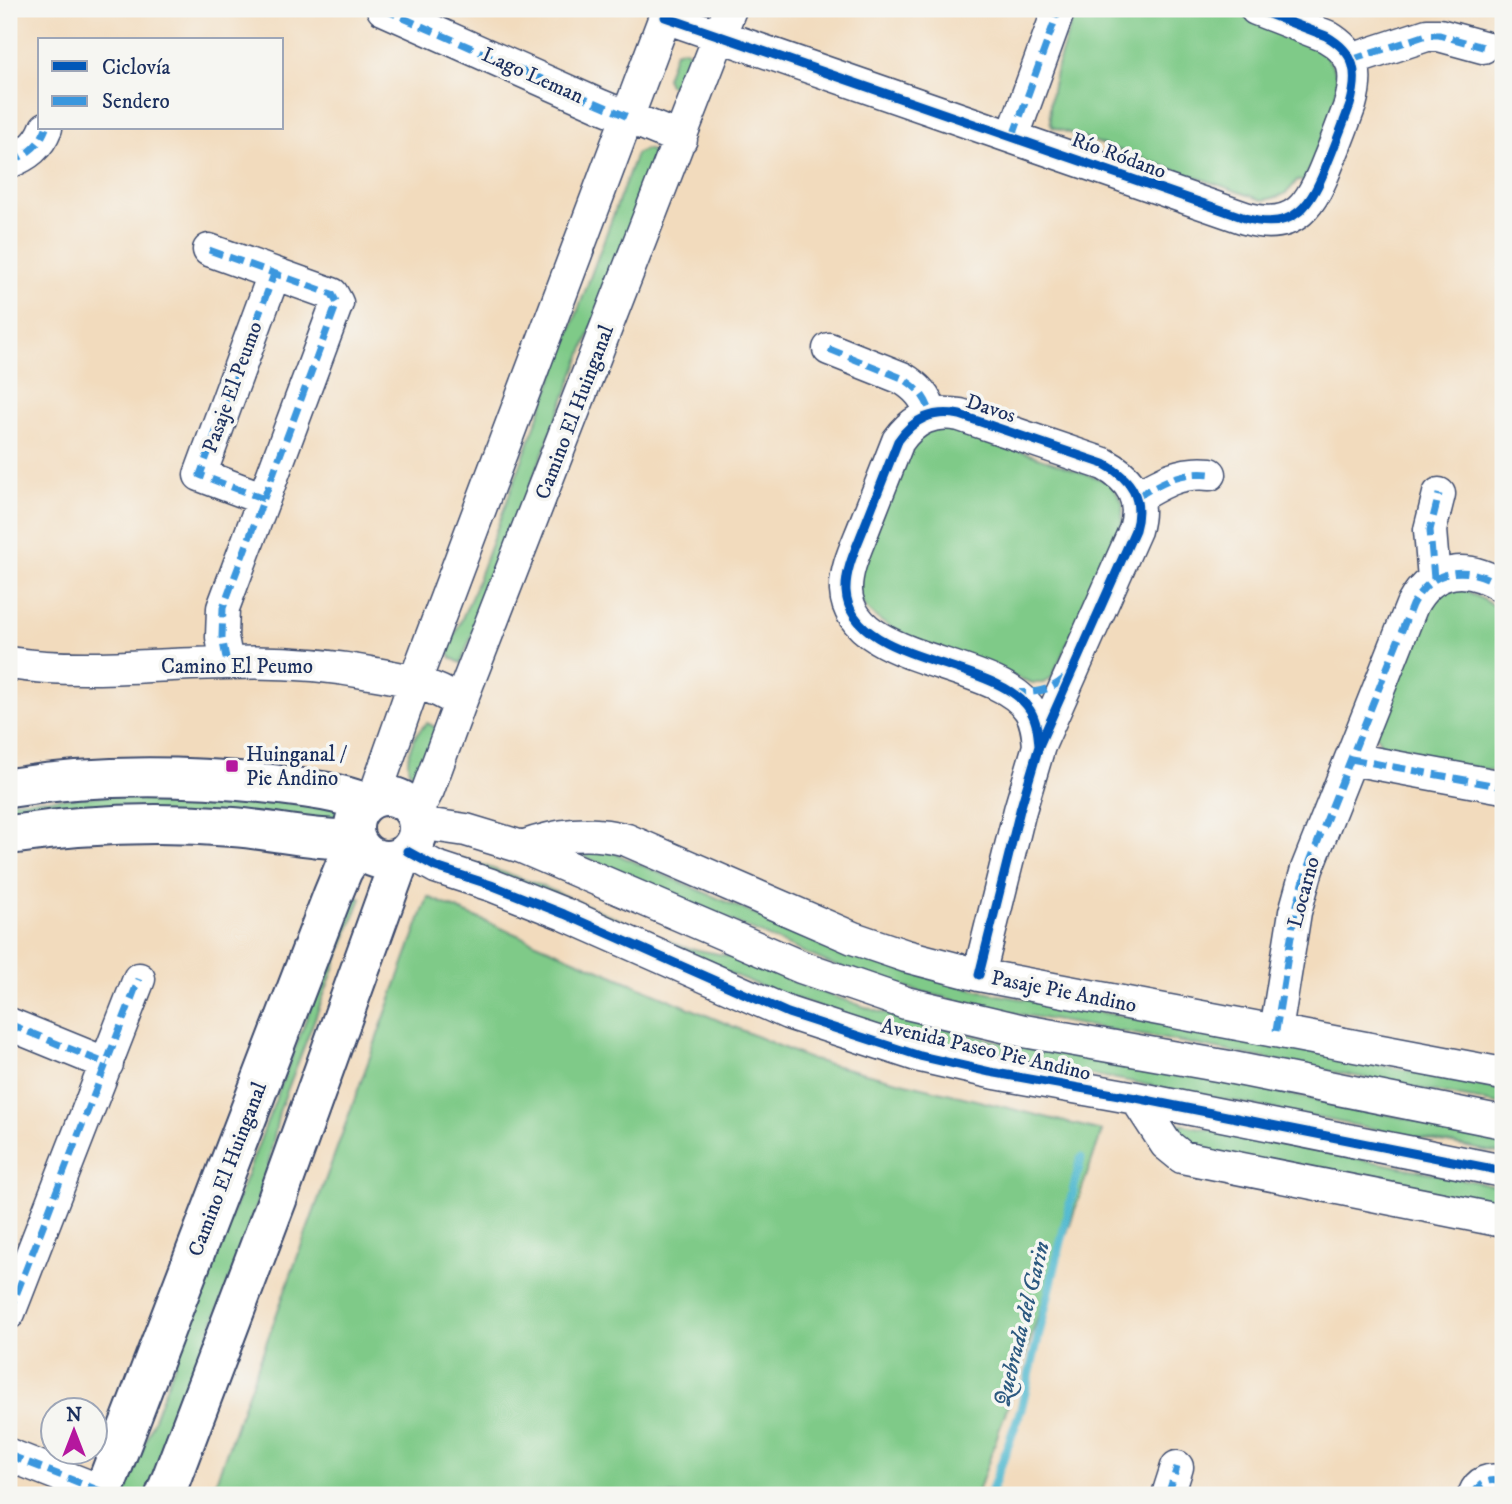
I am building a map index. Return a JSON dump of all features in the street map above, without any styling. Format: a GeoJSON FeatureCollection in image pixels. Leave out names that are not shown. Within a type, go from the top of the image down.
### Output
{"type":"FeatureCollection","features":[{"type":"Feature","properties":{"kind":"street","name":"Lago Leman"},"geometry":{"type":"LineString","coordinates":[[385,9],[681,139]]}},
{"type":"Feature","properties":{"kind":"street"},"geometry":{"type":"LineString","coordinates":[[1013,136],[1059,9]]}},
{"type":"Feature","properties":{"kind":"street"},"geometry":{"type":"LineString","coordinates":[[1256,9],[1326,36],[1345,50],[1351,60],[1427,35],[1439,35],[1483,47]]}},
{"type":"Feature","properties":{"kind":"street"},"geometry":{"type":"LineString","coordinates":[[9,788],[86,780],[210,779],[290,786],[370,801],[381,796],[405,802],[410,836],[383,860],[373,857],[358,842],[354,823],[356,816],[370,801],[667,13]]}},
{"type":"Feature","properties":{"kind":"street","name":"Río Ródano"},"geometry":{"type":"LineString","coordinates":[[667,13],[725,23],[1013,136],[1260,223],[1275,222],[1300,212],[1317,191],[1352,98],[1355,80],[1351,60]]}},
{"type":"Feature","properties":{"kind":"street","name":"Camino El Huinganal"},"geometry":{"type":"LineString","coordinates":[[165,1495],[460,703],[725,23]]}},
{"type":"Feature","properties":{"kind":"street"},"geometry":{"type":"LineString","coordinates":[[9,162],[28,153],[45,130]]}},
{"type":"Feature","properties":{"kind":"street"},"geometry":{"type":"LineString","coordinates":[[209,250],[332,294],[337,303],[223,608],[222,637],[227,663]]}},
{"type":"Feature","properties":{"kind":"street","name":"Pasaje El Peumo"},"geometry":{"type":"LineString","coordinates":[[264,499],[200,475],[274,274]]}},
{"type":"Feature","properties":{"kind":"street"},"geometry":{"type":"LineString","coordinates":[[829,349],[912,384],[927,402],[931,414],[918,419],[906,429],[898,441],[849,569],[846,592],[853,615],[874,636],[1012,692],[1033,692],[1053,687],[1073,669]]}},
{"type":"Feature","properties":{"kind":"street","name":"Davos"},"geometry":{"type":"LineString","coordinates":[[931,414],[946,412],[960,415],[1104,464],[1125,477],[1138,497]]}},
{"type":"Feature","properties":{"kind":"street"},"geometry":{"type":"LineString","coordinates":[[979,975],[1020,810],[1039,746],[1135,530],[1138,497],[1176,476],[1210,474]]}},
{"type":"Feature","properties":{"kind":"street"},"geometry":{"type":"LineString","coordinates":[[1439,494],[1430,530],[1434,579],[1446,574],[1473,573],[1503,587]]}},
{"type":"Feature","properties":{"kind":"street","name":"Locarno"},"geometry":{"type":"LineString","coordinates":[[1276,1031],[1295,912],[1307,869],[1412,604],[1425,586],[1434,579]]}},
{"type":"Feature","properties":{"kind":"street","name":"Camino El Peumo"},"geometry":{"type":"LineString","coordinates":[[9,663],[105,669],[227,663],[316,665],[415,681],[444,692],[460,703]]}},
{"type":"Feature","properties":{"kind":"street"},"geometry":{"type":"LineString","coordinates":[[1012,692],[1030,711],[1039,746]]}},
{"type":"Feature","properties":{"kind":"street"},"geometry":{"type":"LineString","coordinates":[[1351,759],[1503,787]]}},
{"type":"Feature","properties":{"kind":"street"},"geometry":{"type":"LineString","coordinates":[[9,835],[106,826],[177,825],[235,827],[358,842]]}},
{"type":"Feature","properties":{"kind":"street","name":"Avenida Paseo Pie Andino"},"geometry":{"type":"LineString","coordinates":[[410,836],[466,830],[522,847],[801,967],[905,1003],[1024,1031],[1223,1066],[1503,1122]]}},
{"type":"Feature","properties":{"kind":"street","name":"Pasaje Pie Andino"},"geometry":{"type":"LineString","coordinates":[[522,847],[571,834],[607,835],[627,840],[853,938],[906,956],[979,975],[1503,1074]]}},
{"type":"Feature","properties":{"kind":"street","name":"Avenida Paseo Pie Andino"},"geometry":{"type":"LineString","coordinates":[[410,836],[436,867],[564,914],[788,1013],[851,1035],[920,1056],[990,1072],[1136,1098],[1503,1171]]}},
{"type":"Feature","properties":{"kind":"street","name":"Camino El Huinganal"},"geometry":{"type":"LineString","coordinates":[[102,1494],[333,894],[358,842]]}},
{"type":"Feature","properties":{"kind":"street"},"geometry":{"type":"LineString","coordinates":[[9,1313],[139,979]]}},
{"type":"Feature","properties":{"kind":"street"},"geometry":{"type":"LineString","coordinates":[[9,1024],[107,1064]]}},
{"type":"Feature","properties":{"kind":"street"},"geometry":{"type":"LineString","coordinates":[[1136,1098],[1166,1144],[1182,1157],[1503,1221]]}},
{"type":"Feature","properties":{"kind":"street"},"geometry":{"type":"LineString","coordinates":[[9,1455],[102,1494]]}},
{"type":"Feature","properties":{"kind":"street"},"geometry":{"type":"LineString","coordinates":[[1474,1495],[1476,1489],[1485,1481],[1503,1483]]}},
{"type":"Feature","properties":{"kind":"green space"},"geometry":{"type":"Polygon","coordinates":[[[1076,9],[1229,9],[1320,50],[1334,69],[1337,78],[1336,93],[1325,132],[1304,182],[1297,180],[1282,195],[1262,200],[1052,127],[1050,102],[1053,86],[1076,9]]]}},
{"type":"Feature","properties":{"kind":"green space"},"geometry":{"type":"Polygon","coordinates":[[[683,49],[691,53],[694,61],[684,85],[678,88],[669,85],[666,78],[675,52],[683,49]]]}},
{"type":"Feature","properties":{"kind":"green space"},"geometry":{"type":"Polygon","coordinates":[[[646,149],[656,153],[657,161],[461,663],[451,658],[448,650],[471,598],[636,154],[646,149]]]}},
{"type":"Feature","properties":{"kind":"green space"},"geometry":{"type":"Polygon","coordinates":[[[930,426],[958,429],[1109,482],[1123,503],[1122,524],[1052,677],[1043,683],[1033,683],[993,670],[908,636],[867,610],[860,596],[860,576],[865,556],[902,460],[912,441],[930,426]]]}},
{"type":"Feature","properties":{"kind":"green space"},"geometry":{"type":"Polygon","coordinates":[[[1448,590],[1465,590],[1503,610],[1503,773],[1391,751],[1382,746],[1374,730],[1432,597],[1448,590]]]}},
{"type":"Feature","properties":{"kind":"green space"},"geometry":{"type":"Polygon","coordinates":[[[427,723],[437,728],[420,776],[409,771],[408,758],[415,739],[427,723]]]}},
{"type":"Feature","properties":{"kind":"green space"},"geometry":{"type":"Polygon","coordinates":[[[174,792],[345,807],[348,818],[339,826],[9,819],[9,801],[174,792]]]}},
{"type":"Feature","properties":{"kind":"green space"},"geometry":{"type":"Polygon","coordinates":[[[598,846],[807,937],[879,964],[993,994],[1229,1034],[1503,1090],[1503,1105],[1176,1041],[988,1009],[900,986],[833,965],[571,851],[598,846]]]}},
{"type":"Feature","properties":{"kind":"green space"},"geometry":{"type":"Polygon","coordinates":[[[461,858],[537,884],[683,947],[734,957],[812,989],[880,1012],[1013,1045],[1198,1076],[1503,1138],[1503,1154],[1123,1080],[992,1059],[877,1027],[768,989],[458,861],[461,858]]]}},
{"type":"Feature","properties":{"kind":"green space"},"geometry":{"type":"Polygon","coordinates":[[[353,896],[361,898],[279,1112],[267,1172],[249,1228],[148,1495],[125,1495],[353,896]]]}},
{"type":"Feature","properties":{"kind":"green space"},"geometry":{"type":"Polygon","coordinates":[[[428,897],[812,1060],[1102,1131],[977,1495],[211,1495],[428,897]]]}},
{"type":"Feature","properties":{"kind":"green space"},"geometry":{"type":"Polygon","coordinates":[[[1160,1120],[1503,1187],[1503,1210],[1191,1149],[1160,1120]]]}},
{"type":"Feature","properties":{"kind":"waterway","name":"Quebrada del Garin"},"geometry":{"type":"LineString","coordinates":[[990,1495],[1021,1409],[1081,1158]]}},
{"type":"Feature","properties":{"kind":"marked path"},"geometry":{"type":"LineString","coordinates":[[383,9],[628,117]]}},
{"type":"Feature","properties":{"kind":"marked path"},"geometry":{"type":"LineString","coordinates":[[1013,136],[1059,9]]}},
{"type":"Feature","properties":{"kind":"marked path"},"geometry":{"type":"LineString","coordinates":[[1351,60],[1427,35],[1439,35],[1483,47]]}},
{"type":"Feature","properties":{"kind":"marked path"},"geometry":{"type":"LineString","coordinates":[[9,162],[32,149],[45,130]]}},
{"type":"Feature","properties":{"kind":"marked path"},"geometry":{"type":"LineString","coordinates":[[209,250],[332,294],[337,303],[223,608],[222,637],[227,663]]}},
{"type":"Feature","properties":{"kind":"marked path"},"geometry":{"type":"LineString","coordinates":[[264,499],[200,475],[274,274]]}},
{"type":"Feature","properties":{"kind":"marked path"},"geometry":{"type":"LineString","coordinates":[[829,349],[902,378],[920,393],[931,414]]}},
{"type":"Feature","properties":{"kind":"marked path"},"geometry":{"type":"LineString","coordinates":[[1137,497],[1180,476],[1210,474]]}},
{"type":"Feature","properties":{"kind":"marked path"},"geometry":{"type":"LineString","coordinates":[[1434,579],[1430,530],[1439,494]]}},
{"type":"Feature","properties":{"kind":"marked path"},"geometry":{"type":"LineString","coordinates":[[1276,1031],[1295,912],[1307,869],[1412,605],[1430,582],[1453,573],[1477,575],[1503,587]]}},
{"type":"Feature","properties":{"kind":"marked path"},"geometry":{"type":"LineString","coordinates":[[1012,692],[1042,690],[1067,676]]}},
{"type":"Feature","properties":{"kind":"marked path"},"geometry":{"type":"LineString","coordinates":[[1351,759],[1503,787]]}},
{"type":"Feature","properties":{"kind":"marked path"},"geometry":{"type":"LineString","coordinates":[[9,1313],[139,979]]}},
{"type":"Feature","properties":{"kind":"marked path"},"geometry":{"type":"LineString","coordinates":[[9,1024],[107,1064]]}},
{"type":"Feature","properties":{"kind":"marked path"},"geometry":{"type":"LineString","coordinates":[[9,1455],[103,1492]]}},
{"type":"Feature","properties":{"kind":"marked path"},"geometry":{"type":"LineString","coordinates":[[1168,1495],[1177,1467]]}},
{"type":"Feature","properties":{"kind":"marked path"},"geometry":{"type":"LineString","coordinates":[[1474,1495],[1486,1482],[1503,1483]]}},
{"type":"Feature","properties":{"kind":"cycle path"},"geometry":{"type":"LineString","coordinates":[[665,17],[1263,222],[1289,218],[1308,202],[1322,177],[1350,105],[1354,74],[1353,65],[1344,49],[1326,36],[1256,9]]}},
{"type":"Feature","properties":{"kind":"cycle path"},"geometry":{"type":"LineString","coordinates":[[979,975],[1020,810],[1039,746],[1135,530],[1138,509],[1137,499],[1128,483],[1104,464],[960,415],[933,415],[918,421],[898,441],[852,558],[846,591],[854,615],[872,634],[897,647],[988,680],[1013,693],[1032,714],[1039,746]]}},
{"type":"Feature","properties":{"kind":"cycle path"},"geometry":{"type":"LineString","coordinates":[[407,851],[436,867],[564,914],[788,1013],[920,1056],[990,1072],[1136,1098],[1503,1171]]}},
{"type":"Feature","properties":{"kind":"place","name":"Huinganal / Pie Andino"},"geometry":{"type":"Point","coordinates":[232,766]}}]}
